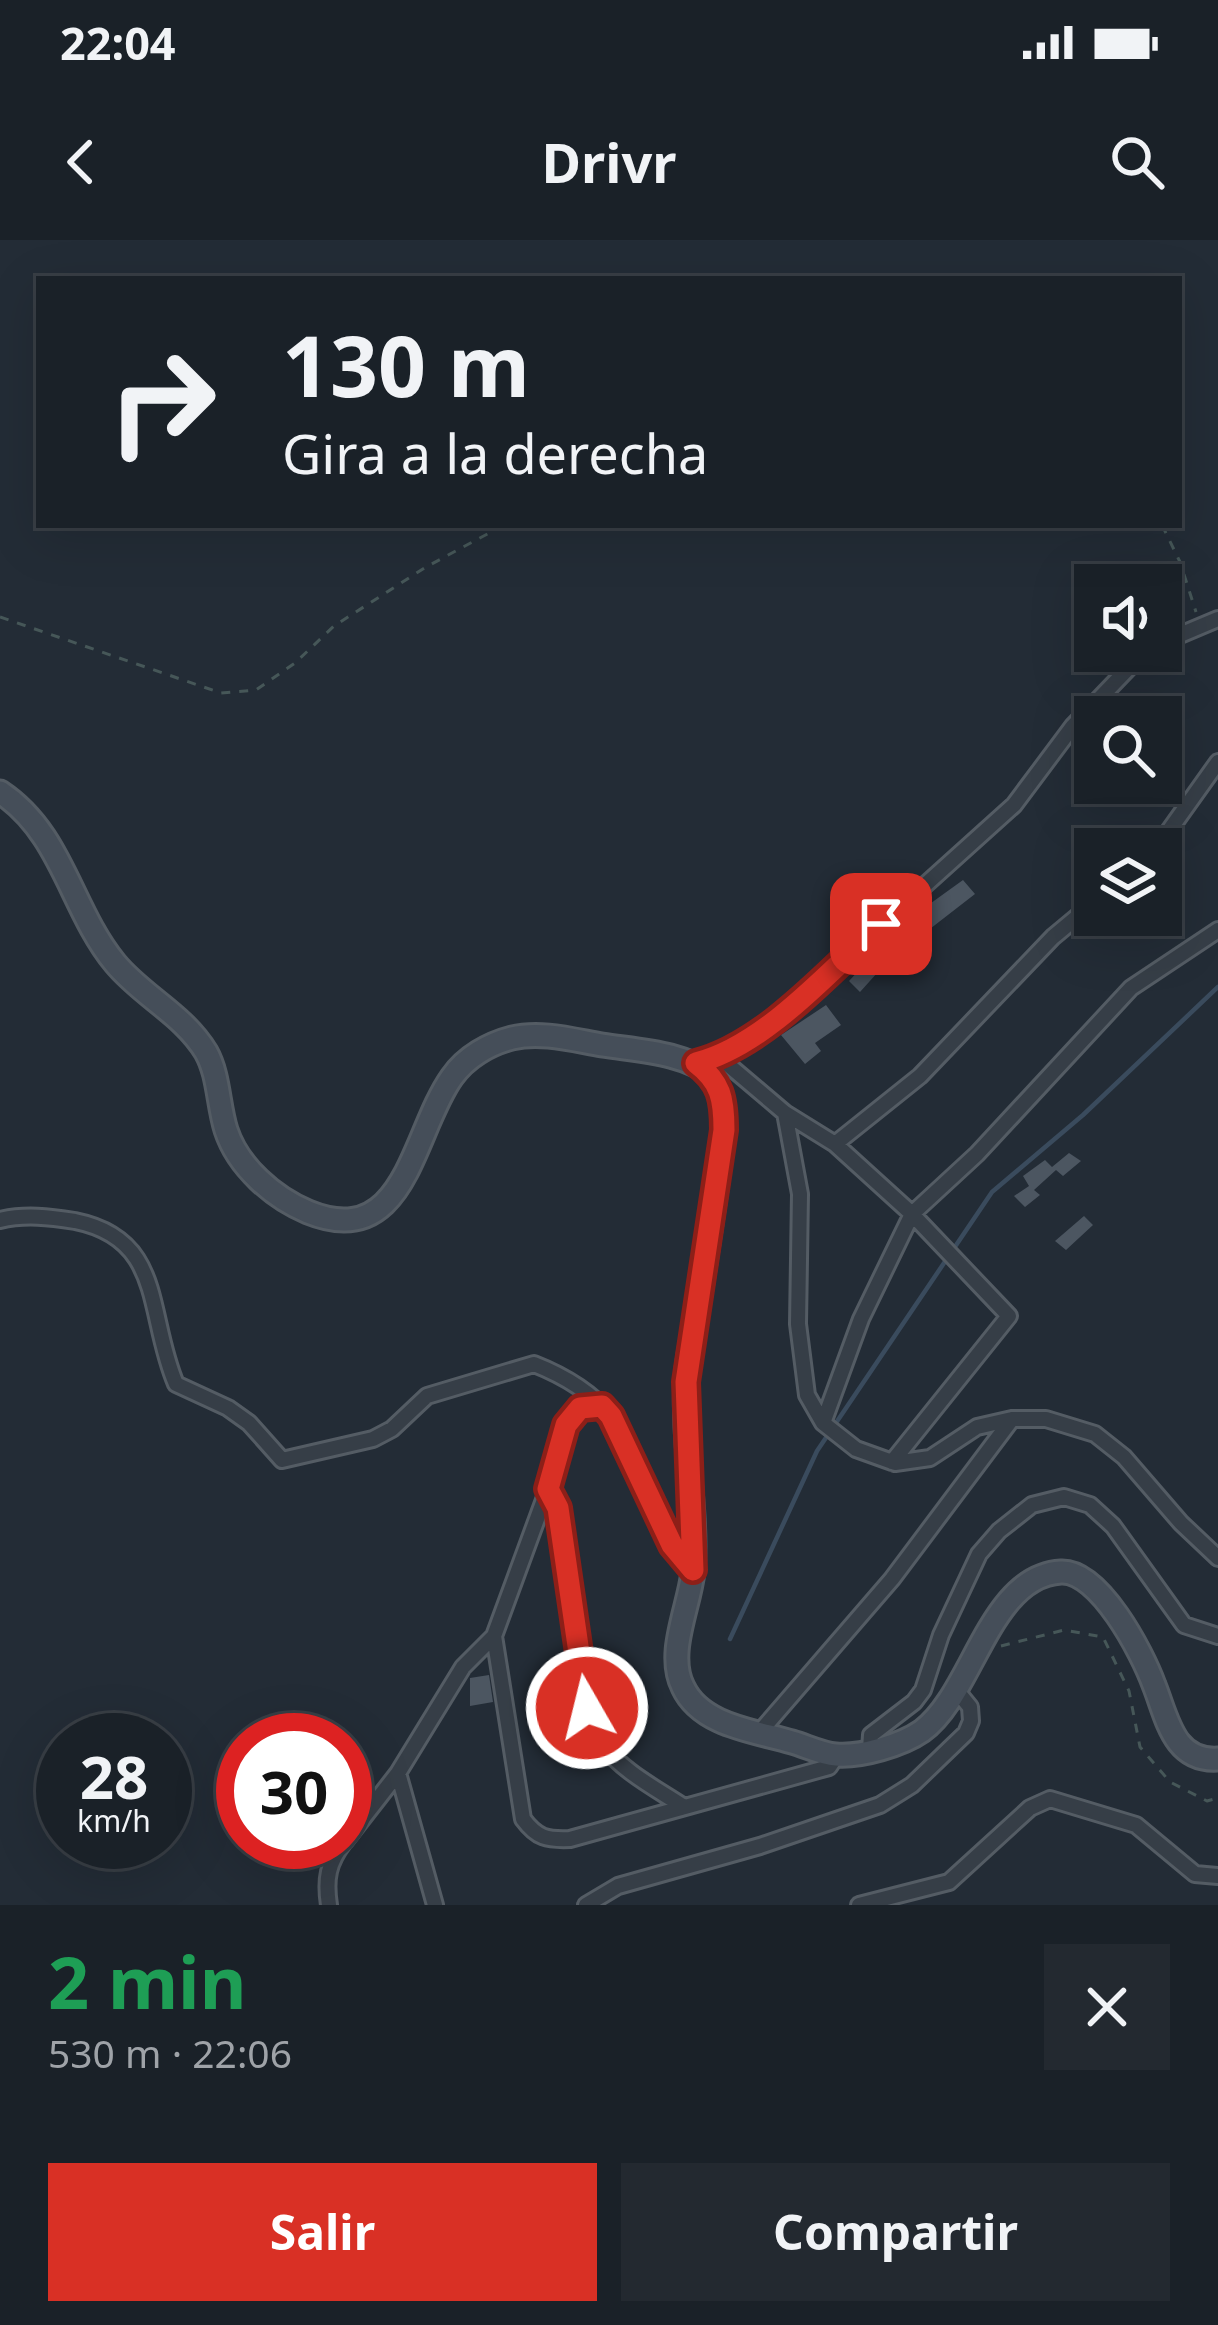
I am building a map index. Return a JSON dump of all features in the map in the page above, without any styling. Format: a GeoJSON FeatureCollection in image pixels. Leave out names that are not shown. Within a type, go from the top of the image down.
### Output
{"type":"FeatureCollection","features":[{"type":"Feature","properties":{"kind":"main road"},"geometry":{"type":"LineString","coordinates":[[0,792],[27,812],[47,838],[117,966],[193,1030],[210,1058],[227,1134],[241,1159],[280,1198],[307,1211],[332,1220],[356,1219],[388,1203],[453,1075],[483,1049],[501,1042],[542,1035],[696,1063],[714,1076],[724,1110],[724,1130],[686,1382],[693,1570],[676,1663],[681,1685],[695,1707],[716,1719],[838,1756],[894,1745],[924,1730],[957,1691],[1000,1612],[1034,1580],[1065,1571],[1095,1585],[1111,1605],[1154,1684],[1171,1732],[1191,1755],[1218,1759]]}},
{"type":"Feature","properties":{"kind":"street"},"geometry":{"type":"LineString","coordinates":[[1182,632],[1218,619]]}},
{"type":"Feature","properties":{"kind":"street"},"geometry":{"type":"LineString","coordinates":[[696,1063],[719,1057],[782,1014],[1014,805],[1073,726],[1125,672]]}},
{"type":"Feature","properties":{"kind":"street"},"geometry":{"type":"LineString","coordinates":[[1171,828],[1218,762]]}},
{"type":"Feature","properties":{"kind":"street"},"geometry":{"type":"LineString","coordinates":[[835,1144],[920,1076],[1074,920]]}},
{"type":"Feature","properties":{"kind":"street"},"geometry":{"type":"LineString","coordinates":[[824,1423],[861,1319],[912,1214],[977,1154],[1132,988],[1218,930]]}},
{"type":"Feature","properties":{"kind":"street"},"geometry":{"type":"LineString","coordinates":[[719,1057],[785,1113],[835,1144],[912,1214],[1009,1316],[892,1462]]}},
{"type":"Feature","properties":{"kind":"street"},"geometry":{"type":"LineString","coordinates":[[785,1113],[800,1194],[798,1324],[807,1395],[824,1423],[856,1449],[892,1462],[914,1463],[976,1427],[1012,1419],[1046,1419],[1095,1434],[1124,1457],[1218,1558]]}},
{"type":"Feature","properties":{"kind":"street"},"geometry":{"type":"LineString","coordinates":[[0,1220],[50,1216],[112,1231],[125,1240],[145,1275],[163,1354],[176,1384],[229,1408],[282,1460],[373,1439],[392,1429],[427,1396],[533,1364],[569,1381],[611,1416],[672,1545],[693,1570]]}},
{"type":"Feature","properties":{"kind":"street"},"geometry":{"type":"LineString","coordinates":[[372,1807],[463,1667],[494,1636],[548,1489],[566,1425],[580,1408],[602,1406]]}},
{"type":"Feature","properties":{"kind":"street"},"geometry":{"type":"LineString","coordinates":[[759,1732],[892,1579],[1012,1419]]}},
{"type":"Feature","properties":{"kind":"street"},"geometry":{"type":"LineString","coordinates":[[548,1489],[558,1508],[587,1708],[600,1742],[618,1762],[684,1808]]}},
{"type":"Feature","properties":{"kind":"street"},"geometry":{"type":"LineString","coordinates":[[870,1750],[871,1735],[923,1690],[941,1635],[979,1554],[1032,1505],[1064,1497],[1090,1504],[1113,1526],[1184,1625],[1218,1636]]}},
{"type":"Feature","properties":{"kind":"street"},"geometry":{"type":"LineString","coordinates":[[494,1636],[523,1819],[534,1834],[547,1840],[570,1839],[829,1767],[838,1756]]}},
{"type":"Feature","properties":{"kind":"street"},"geometry":{"type":"LineString","coordinates":[[586,1905],[617,1886],[760,1846],[880,1805],[912,1785],[966,1733],[970,1707],[957,1691]]}},
{"type":"Feature","properties":{"kind":"street"},"geometry":{"type":"LineString","coordinates":[[398,1773],[435,1905]]}},
{"type":"Feature","properties":{"kind":"street"},"geometry":{"type":"LineString","coordinates":[[859,1905],[949,1882],[1030,1808],[1050,1799],[1136,1825],[1195,1874],[1218,1876]]}},
{"type":"Feature","properties":{"kind":"street"},"geometry":{"type":"LineString","coordinates":[[329,1905],[330,1869]]}},
{"type":"Feature","properties":{"kind":"path"},"geometry":{"type":"LineString","coordinates":[[0,617],[220,693],[256,690],[295,664],[334,626],[426,566],[498,528]]}},
{"type":"Feature","properties":{"kind":"path"},"geometry":{"type":"LineString","coordinates":[[1163,528],[1200,623]]}},
{"type":"Feature","properties":{"kind":"path"},"geometry":{"type":"LineString","coordinates":[[976,1652],[1064,1630],[1103,1637],[1129,1691],[1140,1747],[1170,1782],[1207,1801],[1218,1798]]}},
{"type":"Feature","properties":{"kind":"building"},"geometry":{"type":"Polygon","coordinates":[[[963,880],[975,894],[926,932],[913,916],[963,880]]]}},
{"type":"Feature","properties":{"kind":"building"},"geometry":{"type":"Polygon","coordinates":[[[876,952],[887,962],[860,992],[849,981],[876,952]]]}},
{"type":"Feature","properties":{"kind":"building"},"geometry":{"type":"Polygon","coordinates":[[[826,1005],[841,1025],[815,1043],[821,1051],[805,1064],[781,1035],[826,1005]]]}},
{"type":"Feature","properties":{"kind":"building"},"geometry":{"type":"Polygon","coordinates":[[[1069,1153],[1081,1161],[1063,1176],[1056,1170],[1034,1190],[1040,1195],[1025,1207],[1014,1196],[1029,1186],[1023,1176],[1045,1160],[1052,1167],[1069,1153]]]}},
{"type":"Feature","properties":{"kind":"building"},"geometry":{"type":"Polygon","coordinates":[[[1084,1216],[1093,1225],[1066,1250],[1055,1241],[1084,1216]]]}},
{"type":"Feature","properties":{"kind":"building"},"geometry":{"type":"Polygon","coordinates":[[[489,1675],[493,1702],[470,1706],[470,1678],[489,1675]]]}},
{"type":"Feature","properties":{"kind":"waterway"},"geometry":{"type":"LineString","coordinates":[[730,1639],[817,1451],[992,1192],[1083,1115],[1218,987]]}},
{"type":"Feature","properties":{"kind":"route"},"geometry":{"type":"LineString","coordinates":[[587,1708],[558,1508],[548,1489],[566,1425],[580,1408],[602,1406],[611,1416],[672,1545],[693,1570],[686,1382],[724,1130],[724,1110],[714,1076],[696,1063],[719,1057],[782,1014],[881,924]]}}]}
